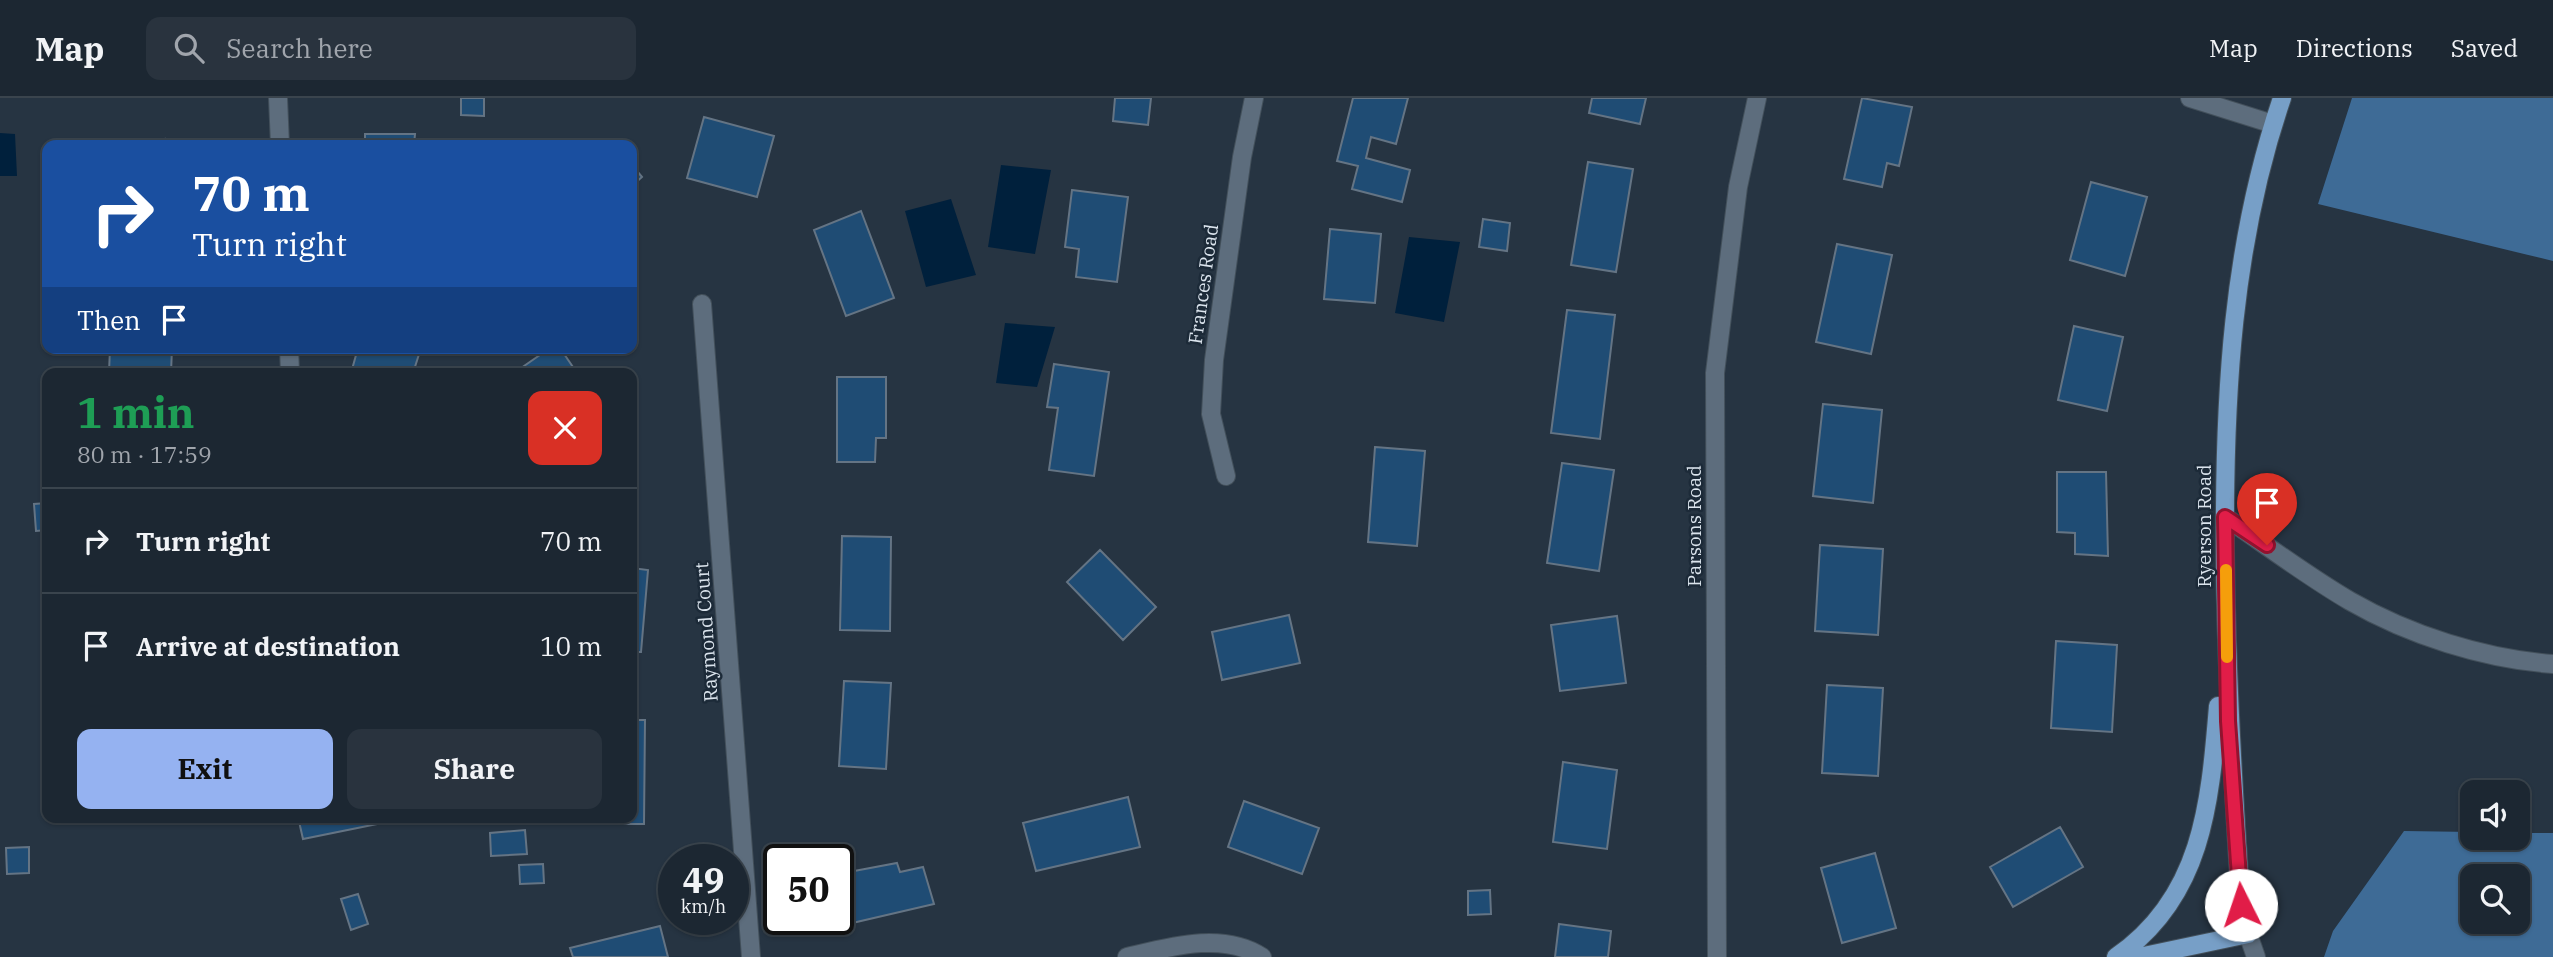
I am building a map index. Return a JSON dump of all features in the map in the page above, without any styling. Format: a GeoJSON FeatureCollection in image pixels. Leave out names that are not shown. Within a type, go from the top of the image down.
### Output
{"type":"FeatureCollection","features":[{"type":"Feature","properties":{"kind":"main road","name":"Ryerson Road"},"geometry":{"type":"LineString","coordinates":[[2248,934],[2241,905],[2228,721],[2225,437],[2231,337],[2245,237],[2282,98]]}},
{"type":"Feature","properties":{"kind":"main road"},"geometry":{"type":"LineString","coordinates":[[2116,957],[2143,938],[2161,918],[2192,863],[2211,787],[2226,612]]}},
{"type":"Feature","properties":{"kind":"main road"},"geometry":{"type":"LineString","coordinates":[[2139,957],[2248,934]]}},
{"type":"Feature","properties":{"kind":"street"},"geometry":{"type":"LineString","coordinates":[[278,98],[280,140]]}},
{"type":"Feature","properties":{"kind":"street","name":"Frances Road"},"geometry":{"type":"LineString","coordinates":[[1226,475],[1211,414],[1214,360],[1242,157],[1254,98]]}},
{"type":"Feature","properties":{"kind":"street","name":"Parsons Road"},"geometry":{"type":"LineString","coordinates":[[1717,957],[1715,373],[1738,187],[1757,98]]}},
{"type":"Feature","properties":{"kind":"street"},"geometry":{"type":"LineString","coordinates":[[2190,98],[2273,124]]}},
{"type":"Feature","properties":{"kind":"street","name":"Raymond Court"},"geometry":{"type":"LineString","coordinates":[[702,304],[751,957]]}},
{"type":"Feature","properties":{"kind":"street"},"geometry":{"type":"LineString","coordinates":[[2225,517],[2350,601],[2419,632],[2491,654],[2553,664]]}},
{"type":"Feature","properties":{"kind":"street","name":"Ryerson Road"},"geometry":{"type":"LineString","coordinates":[[2248,934],[2256,957]]}},
{"type":"Feature","properties":{"kind":"street"},"geometry":{"type":"LineString","coordinates":[[1127,957],[1177,946],[1229,943],[1262,957]]}},
{"type":"Feature","properties":{"kind":"shaded area"},"geometry":{"type":"Polygon","coordinates":[[[2352,98],[2553,98],[2553,261],[2318,204],[2352,98]]]}},
{"type":"Feature","properties":{"kind":"shaded area"},"geometry":{"type":"Polygon","coordinates":[[[0,133],[15,134],[17,176],[0,176],[0,133]]]}},
{"type":"Feature","properties":{"kind":"shaded area"},"geometry":{"type":"Polygon","coordinates":[[[1001,165],[1051,170],[1035,254],[988,247],[1001,165]]]}},
{"type":"Feature","properties":{"kind":"shaded area"},"geometry":{"type":"Polygon","coordinates":[[[951,199],[976,275],[926,287],[905,211],[951,199]]]}},
{"type":"Feature","properties":{"kind":"shaded area"},"geometry":{"type":"Polygon","coordinates":[[[1409,237],[1460,242],[1444,322],[1395,313],[1409,237]]]}},
{"type":"Feature","properties":{"kind":"shaded area"},"geometry":{"type":"Polygon","coordinates":[[[1005,323],[1055,327],[1037,387],[996,383],[1005,323]]]}},
{"type":"Feature","properties":{"kind":"shaded area"},"geometry":{"type":"Polygon","coordinates":[[[2404,831],[2460,832],[2460,850],[2530,850],[2530,833],[2553,833],[2553,957],[2324,957],[2333,931],[2404,831]]]}},
{"type":"Feature","properties":{"kind":"building"},"geometry":{"type":"Polygon","coordinates":[[[461,98],[484,98],[484,116],[461,115],[461,98]]]}},
{"type":"Feature","properties":{"kind":"building"},"geometry":{"type":"Polygon","coordinates":[[[1115,98],[1151,98],[1148,125],[1113,121],[1115,98]]]}},
{"type":"Feature","properties":{"kind":"building"},"geometry":{"type":"Polygon","coordinates":[[[1353,98],[1408,98],[1396,144],[1371,137],[1366,158],[1410,170],[1402,202],[1352,189],[1358,166],[1337,161],[1353,98]]]}},
{"type":"Feature","properties":{"kind":"building"},"geometry":{"type":"Polygon","coordinates":[[[1592,98],[1646,98],[1640,124],[1589,113],[1592,98]]]}},
{"type":"Feature","properties":{"kind":"building"},"geometry":{"type":"Polygon","coordinates":[[[1862,98],[1912,107],[1899,166],[1887,163],[1882,187],[1844,179],[1862,98]]]}},
{"type":"Feature","properties":{"kind":"building"},"geometry":{"type":"Polygon","coordinates":[[[704,117],[774,136],[757,197],[687,178],[704,117]]]}},
{"type":"Feature","properties":{"kind":"building"},"geometry":{"type":"Polygon","coordinates":[[[365,134],[415,134],[414,140],[365,140],[365,134]]]}},
{"type":"Feature","properties":{"kind":"building"},"geometry":{"type":"Polygon","coordinates":[[[1588,162],[1633,169],[1616,272],[1571,265],[1588,162]]]}},
{"type":"Feature","properties":{"kind":"building"},"geometry":{"type":"Polygon","coordinates":[[[2091,182],[2147,197],[2125,276],[2070,260],[2091,182]]]}},
{"type":"Feature","properties":{"kind":"building"},"geometry":{"type":"Polygon","coordinates":[[[1072,190],[1128,197],[1117,282],[1076,277],[1079,249],[1065,247],[1072,190]]]}},
{"type":"Feature","properties":{"kind":"building"},"geometry":{"type":"Polygon","coordinates":[[[861,211],[894,298],[846,316],[814,230],[861,211]]]}},
{"type":"Feature","properties":{"kind":"building"},"geometry":{"type":"Polygon","coordinates":[[[1483,219],[1510,223],[1507,251],[1479,247],[1483,219]]]}},
{"type":"Feature","properties":{"kind":"building"},"geometry":{"type":"Polygon","coordinates":[[[1330,229],[1381,234],[1375,303],[1324,299],[1330,229]]]}},
{"type":"Feature","properties":{"kind":"building"},"geometry":{"type":"Polygon","coordinates":[[[1837,244],[1892,255],[1871,354],[1816,342],[1837,244]]]}},
{"type":"Feature","properties":{"kind":"building"},"geometry":{"type":"Polygon","coordinates":[[[1567,310],[1615,315],[1600,439],[1551,433],[1567,310]]]}},
{"type":"Feature","properties":{"kind":"building"},"geometry":{"type":"Polygon","coordinates":[[[2074,326],[2123,337],[2107,411],[2058,400],[2074,326]]]}},
{"type":"Feature","properties":{"kind":"building"},"geometry":{"type":"Polygon","coordinates":[[[110,354],[172,354],[171,368],[109,368],[110,354]]]}},
{"type":"Feature","properties":{"kind":"building"},"geometry":{"type":"Polygon","coordinates":[[[356,354],[419,354],[415,368],[352,368],[356,354]]]}},
{"type":"Feature","properties":{"kind":"building"},"geometry":{"type":"Polygon","coordinates":[[[541,354],[564,354],[574,368],[521,368],[541,354]]]}},
{"type":"Feature","properties":{"kind":"building"},"geometry":{"type":"Polygon","coordinates":[[[1054,364],[1109,372],[1094,476],[1049,470],[1058,408],[1047,407],[1054,364]]]}},
{"type":"Feature","properties":{"kind":"building"},"geometry":{"type":"Polygon","coordinates":[[[837,377],[886,377],[886,438],[876,438],[875,462],[837,462],[837,377]]]}},
{"type":"Feature","properties":{"kind":"building"},"geometry":{"type":"Polygon","coordinates":[[[1823,404],[1882,410],[1873,503],[1813,496],[1823,404]]]}},
{"type":"Feature","properties":{"kind":"building"},"geometry":{"type":"Polygon","coordinates":[[[1375,447],[1425,451],[1417,546],[1368,542],[1375,447]]]}},
{"type":"Feature","properties":{"kind":"building"},"geometry":{"type":"Polygon","coordinates":[[[1562,463],[1614,470],[1599,571],[1547,563],[1562,463]]]}},
{"type":"Feature","properties":{"kind":"building"},"geometry":{"type":"Polygon","coordinates":[[[2057,472],[2106,472],[2108,556],[2075,554],[2075,533],[2057,532],[2057,472]]]}},
{"type":"Feature","properties":{"kind":"building"},"geometry":{"type":"Polygon","coordinates":[[[42,503],[42,530],[36,531],[34,504],[42,503]]]}},
{"type":"Feature","properties":{"kind":"building"},"geometry":{"type":"Polygon","coordinates":[[[842,536],[891,537],[890,631],[840,630],[842,536]]]}},
{"type":"Feature","properties":{"kind":"building"},"geometry":{"type":"Polygon","coordinates":[[[1820,545],[1883,549],[1878,635],[1815,631],[1820,545]]]}},
{"type":"Feature","properties":{"kind":"building"},"geometry":{"type":"Polygon","coordinates":[[[1100,550],[1156,607],[1123,640],[1067,582],[1100,550]]]}},
{"type":"Feature","properties":{"kind":"building"},"geometry":{"type":"Polygon","coordinates":[[[637,569],[648,570],[641,652],[637,652],[637,569]]]}},
{"type":"Feature","properties":{"kind":"building"},"geometry":{"type":"Polygon","coordinates":[[[1289,615],[1300,663],[1222,680],[1212,632],[1289,615]]]}},
{"type":"Feature","properties":{"kind":"building"},"geometry":{"type":"Polygon","coordinates":[[[1617,616],[1626,683],[1560,691],[1551,625],[1617,616]]]}},
{"type":"Feature","properties":{"kind":"building"},"geometry":{"type":"Polygon","coordinates":[[[2056,641],[2117,645],[2112,732],[2051,728],[2056,641]]]}},
{"type":"Feature","properties":{"kind":"building"},"geometry":{"type":"Polygon","coordinates":[[[844,681],[891,683],[886,769],[839,766],[844,681]]]}},
{"type":"Feature","properties":{"kind":"building"},"geometry":{"type":"Polygon","coordinates":[[[1827,685],[1883,688],[1878,776],[1822,773],[1827,685]]]}},
{"type":"Feature","properties":{"kind":"building"},"geometry":{"type":"Polygon","coordinates":[[[637,720],[645,720],[644,824],[594,824],[637,823],[637,720]]]}},
{"type":"Feature","properties":{"kind":"building"},"geometry":{"type":"Polygon","coordinates":[[[1563,762],[1617,770],[1607,849],[1553,842],[1563,762]]]}},
{"type":"Feature","properties":{"kind":"building"},"geometry":{"type":"Polygon","coordinates":[[[1128,797],[1140,847],[1036,871],[1023,823],[1128,797]]]}},
{"type":"Feature","properties":{"kind":"building"},"geometry":{"type":"Polygon","coordinates":[[[1244,801],[1319,828],[1302,874],[1228,847],[1244,801]]]}},
{"type":"Feature","properties":{"kind":"building"},"geometry":{"type":"Polygon","coordinates":[[[299,823],[382,823],[303,839],[299,823]]]}},
{"type":"Feature","properties":{"kind":"building"},"geometry":{"type":"Polygon","coordinates":[[[2060,827],[2083,867],[2013,907],[1990,867],[2060,827]]]}},
{"type":"Feature","properties":{"kind":"building"},"geometry":{"type":"Polygon","coordinates":[[[525,830],[527,854],[491,856],[490,833],[525,830]]]}},
{"type":"Feature","properties":{"kind":"building"},"geometry":{"type":"Polygon","coordinates":[[[29,847],[29,873],[7,874],[6,848],[29,847]]]}},
{"type":"Feature","properties":{"kind":"building"},"geometry":{"type":"Polygon","coordinates":[[[1875,853],[1896,928],[1842,943],[1821,868],[1875,853]]]}},
{"type":"Feature","properties":{"kind":"building"},"geometry":{"type":"Polygon","coordinates":[[[897,863],[900,872],[923,867],[934,904],[854,923],[854,871],[897,863]]]}},
{"type":"Feature","properties":{"kind":"building"},"geometry":{"type":"Polygon","coordinates":[[[543,864],[544,883],[520,884],[519,865],[543,864]]]}},
{"type":"Feature","properties":{"kind":"building"},"geometry":{"type":"Polygon","coordinates":[[[1490,890],[1491,914],[1468,915],[1468,891],[1490,890]]]}},
{"type":"Feature","properties":{"kind":"building"},"geometry":{"type":"Polygon","coordinates":[[[358,894],[368,924],[351,930],[341,899],[358,894]]]}},
{"type":"Feature","properties":{"kind":"building"},"geometry":{"type":"Polygon","coordinates":[[[1559,924],[1611,931],[1608,957],[1555,957],[1559,924]]]}},
{"type":"Feature","properties":{"kind":"building"},"geometry":{"type":"Polygon","coordinates":[[[658,926],[658,935],[662,935],[668,957],[573,957],[570,948],[658,926]]]}},
{"type":"Feature","properties":{"kind":"slow traffic"},"geometry":{"type":"LineString","coordinates":[[2226,570],[2227,657]]}},
{"type":"Feature","properties":{"kind":"route"},"geometry":{"type":"LineString","coordinates":[[2241,905],[2228,721],[2225,517],[2267,545]]}}]}
